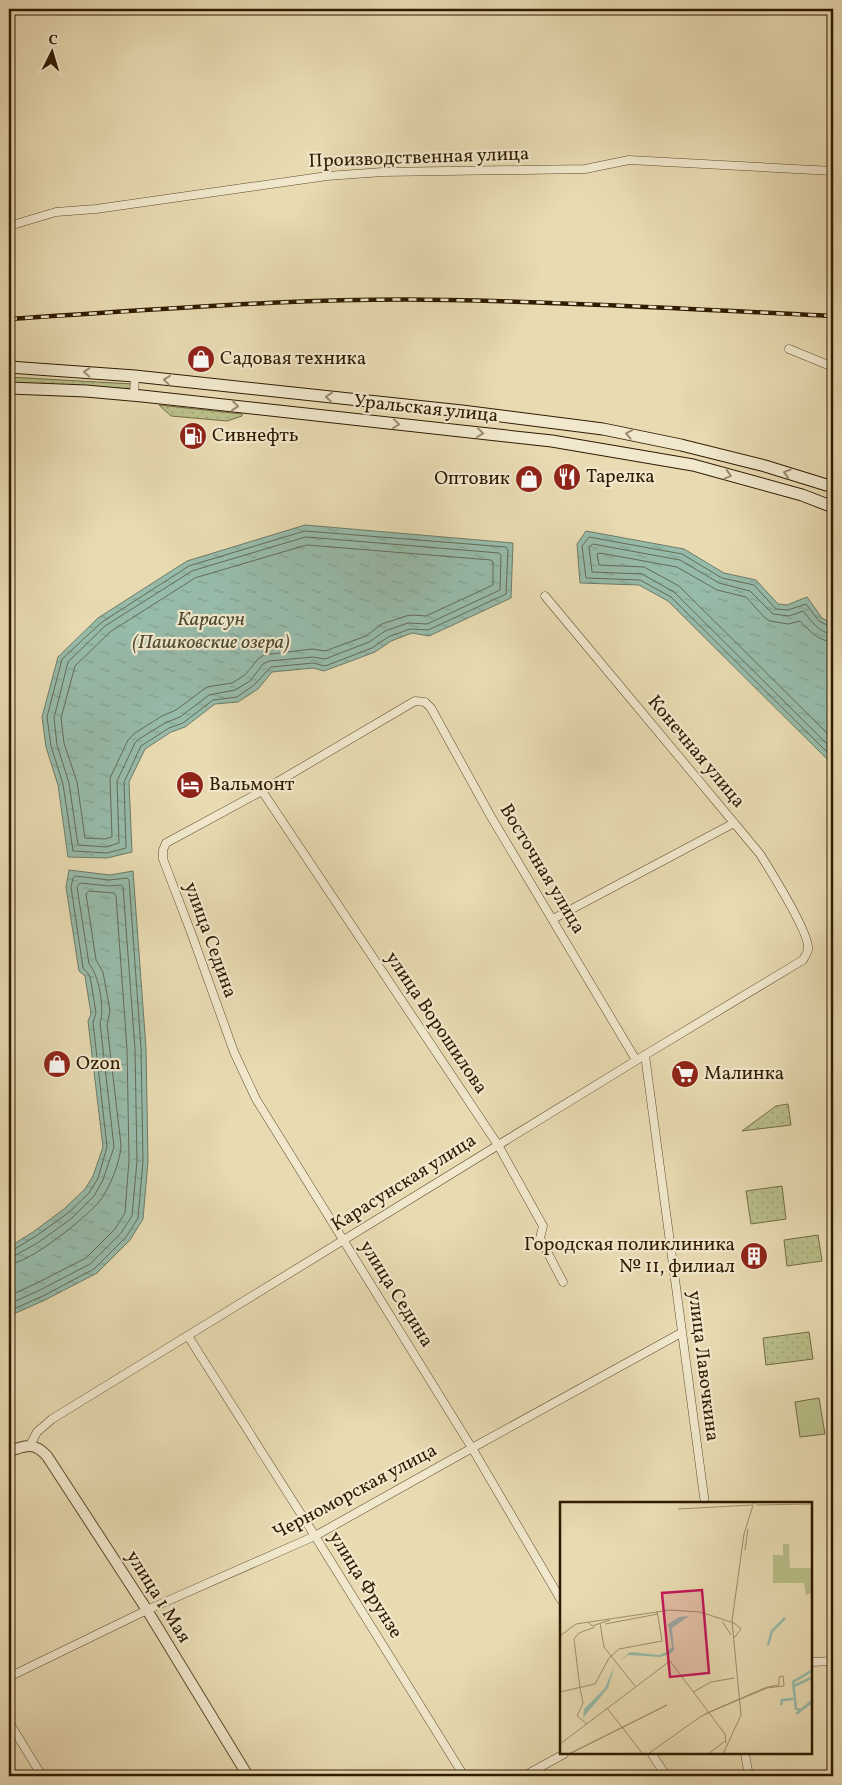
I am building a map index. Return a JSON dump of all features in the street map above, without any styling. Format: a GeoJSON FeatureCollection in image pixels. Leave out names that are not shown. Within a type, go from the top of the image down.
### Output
{"type":"FeatureCollection","features":[{"type":"Feature","properties":{"kind":"main road","name":"Уральская улица"},"geometry":{"type":"LineString","coordinates":[[9,368],[135,376],[452,410],[602,429],[681,445],[765,466],[833,487]]}},
{"type":"Feature","properties":{"kind":"main road","name":"Уральская улица"},"geometry":{"type":"LineString","coordinates":[[9,388],[86,391],[552,440],[693,466],[802,495],[833,507]]}},
{"type":"Feature","properties":{"kind":"street","name":"Производственная улица"},"geometry":{"type":"LineString","coordinates":[[9,226],[56,212],[96,209],[327,176],[383,172],[585,168],[629,160],[833,171]]}},
{"type":"Feature","properties":{"kind":"street"},"geometry":{"type":"LineString","coordinates":[[789,349],[833,367]]}},
{"type":"Feature","properties":{"kind":"street"},"geometry":{"type":"LineString","coordinates":[[134,396],[135,376]]}},
{"type":"Feature","properties":{"kind":"street","name":"Конечная улица"},"geometry":{"type":"LineString","coordinates":[[545,596],[760,854],[780,886],[807,938]]}},
{"type":"Feature","properties":{"kind":"street","name":"Восточная улица"},"geometry":{"type":"LineString","coordinates":[[262,791],[415,701],[424,702],[431,708],[490,815],[636,1060]]}},
{"type":"Feature","properties":{"kind":"street","name":"улица Седина"},"geometry":{"type":"LineString","coordinates":[[262,791],[166,843],[163,850],[163,859],[234,1052],[256,1099],[472,1448],[560,1598]]}},
{"type":"Feature","properties":{"kind":"street","name":"улица Ворошилова"},"geometry":{"type":"LineString","coordinates":[[262,791],[498,1145],[543,1226],[540,1238],[563,1282]]}},
{"type":"Feature","properties":{"kind":"street"},"geometry":{"type":"LineString","coordinates":[[553,919],[734,824]]}},
{"type":"Feature","properties":{"kind":"street","name":"Карасунская улица"},"geometry":{"type":"LineString","coordinates":[[30,1445],[37,1432],[52,1419],[645,1054],[803,960],[808,950],[807,938]]}},
{"type":"Feature","properties":{"kind":"street","name":"улица Лавочкина"},"geometry":{"type":"LineString","coordinates":[[645,1054],[705,1502]]}},
{"type":"Feature","properties":{"kind":"street","name":"Черноморская улица"},"geometry":{"type":"LineString","coordinates":[[9,1677],[147,1610],[315,1536],[681,1333]]}},
{"type":"Feature","properties":{"kind":"street","name":"улица Фрунзе"},"geometry":{"type":"LineString","coordinates":[[188,1336],[464,1776]]}},
{"type":"Feature","properties":{"kind":"street"},"geometry":{"type":"LineString","coordinates":[[9,1451],[30,1445]]}},
{"type":"Feature","properties":{"kind":"street","name":"улица 1 Мая"},"geometry":{"type":"LineString","coordinates":[[30,1445],[40,1448],[47,1456],[147,1610],[248,1776]]}},
{"type":"Feature","properties":{"kind":"street"},"geometry":{"type":"LineString","coordinates":[[812,1662],[833,1661]]}},
{"type":"Feature","properties":{"kind":"street"},"geometry":{"type":"LineString","coordinates":[[9,1722],[42,1776]]}},
{"type":"Feature","properties":{"kind":"street"},"geometry":{"type":"LineString","coordinates":[[524,1776],[562,1755]]}},
{"type":"Feature","properties":{"kind":"street"},"geometry":{"type":"LineString","coordinates":[[653,1755],[666,1776]]}},
{"type":"Feature","properties":{"kind":"street"},"geometry":{"type":"LineString","coordinates":[[745,1755],[749,1776]]}},
{"type":"Feature","properties":{"kind":"green space"},"geometry":{"type":"Polygon","coordinates":[[[9,377],[133,384],[132,389],[9,384],[9,377]]]}},
{"type":"Feature","properties":{"kind":"green space"},"geometry":{"type":"Polygon","coordinates":[[[159,405],[242,414],[242,416],[227,421],[171,416],[159,405]]]}},
{"type":"Feature","properties":{"kind":"green space"},"geometry":{"type":"Polygon","coordinates":[[[788,1104],[791,1125],[742,1131],[776,1106],[788,1104]]]}},
{"type":"Feature","properties":{"kind":"green space"},"geometry":{"type":"Polygon","coordinates":[[[782,1186],[786,1219],[751,1224],[746,1191],[782,1186]]]}},
{"type":"Feature","properties":{"kind":"green space"},"geometry":{"type":"Polygon","coordinates":[[[818,1235],[822,1261],[787,1266],[784,1240],[818,1235]]]}},
{"type":"Feature","properties":{"kind":"green space"},"geometry":{"type":"Polygon","coordinates":[[[809,1332],[813,1359],[766,1365],[763,1338],[809,1332]]]}},
{"type":"Feature","properties":{"kind":"green space"},"geometry":{"type":"Polygon","coordinates":[[[819,1398],[825,1434],[800,1437],[795,1402],[819,1398]]]}},
{"type":"Feature","properties":{"kind":"water","name":"Карасун (Пашковские озера)"},"geometry":{"type":"Polygon","coordinates":[[[305,525],[513,543],[511,598],[429,636],[412,633],[391,641],[375,652],[324,671],[313,668],[272,672],[258,689],[238,702],[215,704],[185,727],[171,732],[145,749],[129,782],[132,852],[107,858],[68,857],[58,785],[46,747],[42,717],[58,657],[98,618],[187,561],[305,525]]]}},
{"type":"Feature","properties":{"kind":"water"},"geometry":{"type":"Polygon","coordinates":[[[586,531],[684,549],[724,573],[756,580],[778,604],[787,605],[807,597],[822,618],[833,624],[833,773],[831,763],[668,601],[639,585],[580,583],[577,544],[586,531]]]}},
{"type":"Feature","properties":{"kind":"water"},"geometry":{"type":"Polygon","coordinates":[[[69,870],[110,875],[133,871],[146,1048],[148,1161],[143,1219],[130,1240],[97,1273],[9,1316],[9,1247],[64,1209],[85,1189],[93,1176],[103,1147],[88,1021],[91,1014],[85,976],[79,971],[66,887],[69,870]]]}},
{"type":"Feature","properties":{"kind":"railway"},"geometry":{"type":"LineString","coordinates":[[9,319],[338,300],[544,302],[833,316]]}},
{"type":"Feature","properties":{"kind":"place","name":"Садовая техника"},"geometry":{"type":"Point","coordinates":[201,359]}},
{"type":"Feature","properties":{"kind":"place","name":"Сивнефть"},"geometry":{"type":"Point","coordinates":[193,436]}},
{"type":"Feature","properties":{"kind":"place","name":"Тарелка"},"geometry":{"type":"Point","coordinates":[567,477]}},
{"type":"Feature","properties":{"kind":"place","name":"Оптовик"},"geometry":{"type":"Point","coordinates":[529,479]}},
{"type":"Feature","properties":{"kind":"place","name":"Вальмонт"},"geometry":{"type":"Point","coordinates":[190,785]}},
{"type":"Feature","properties":{"kind":"place","name":"Ozon"},"geometry":{"type":"Point","coordinates":[57,1064]}},
{"type":"Feature","properties":{"kind":"place","name":"Малинка"},"geometry":{"type":"Point","coordinates":[685,1074]}},
{"type":"Feature","properties":{"kind":"place","name":"Городская поликлиника № 11, филиал"},"geometry":{"type":"Point","coordinates":[754,1256]}}]}
